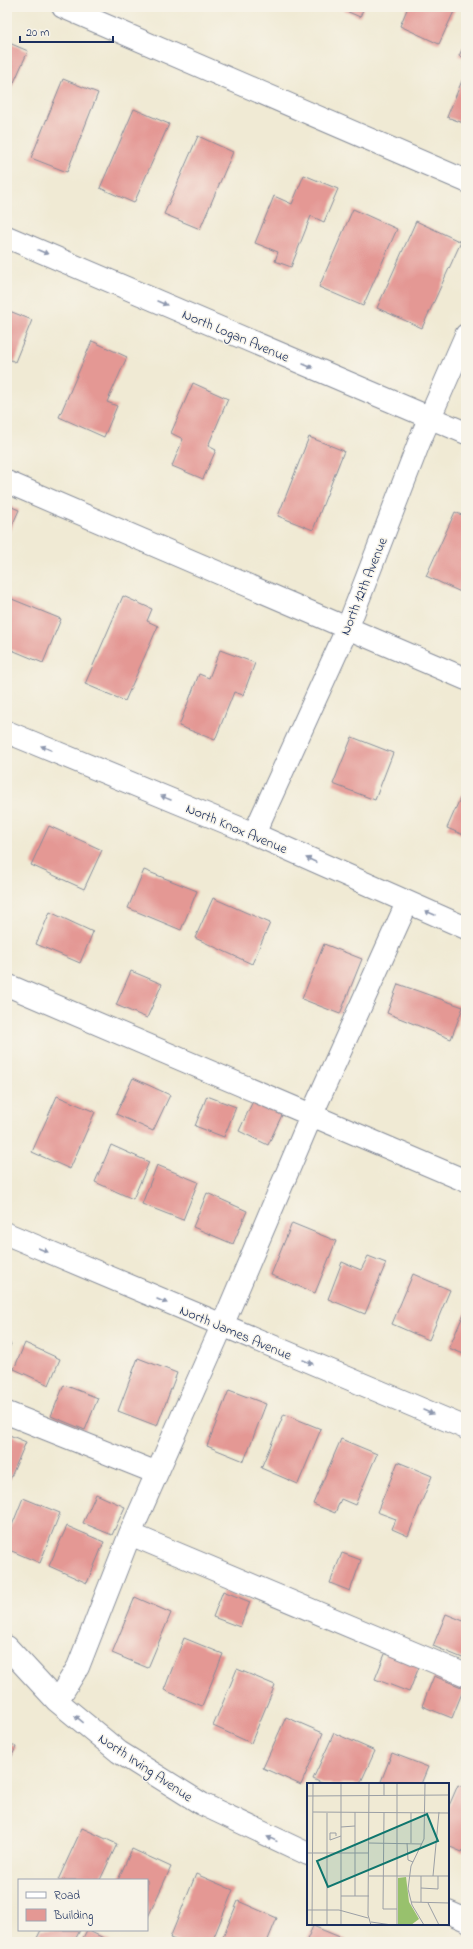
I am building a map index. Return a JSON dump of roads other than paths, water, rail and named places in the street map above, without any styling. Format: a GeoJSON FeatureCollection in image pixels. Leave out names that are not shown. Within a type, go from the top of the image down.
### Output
{"type":"FeatureCollection","features":[{"type":"Feature","properties":{"kind":"street"},"geometry":{"type":"LineString","coordinates":[[63,7],[466,181]]}},
{"type":"Feature","properties":{"kind":"street","name":"North Logan Avenue"},"geometry":{"type":"LineString","coordinates":[[7,237],[466,433]]}},
{"type":"Feature","properties":{"kind":"street","name":"North 12th Avenue"},"geometry":{"type":"LineString","coordinates":[[254,834],[347,629],[430,418],[466,335]]}},
{"type":"Feature","properties":{"kind":"street"},"geometry":{"type":"LineString","coordinates":[[7,482],[466,679]]}},
{"type":"Feature","properties":{"kind":"street","name":"North Knox Avenue"},"geometry":{"type":"LineString","coordinates":[[7,732],[254,834],[466,928]]}},
{"type":"Feature","properties":{"kind":"street"},"geometry":{"type":"LineString","coordinates":[[57,1701],[78,1667],[130,1534],[222,1326],[312,1114],[407,903]]}},
{"type":"Feature","properties":{"kind":"street"},"geometry":{"type":"LineString","coordinates":[[7,985],[466,1181]]}},
{"type":"Feature","properties":{"kind":"street","name":"North James Avenue"},"geometry":{"type":"LineString","coordinates":[[7,1234],[466,1428]]}},
{"type":"Feature","properties":{"kind":"street"},"geometry":{"type":"LineString","coordinates":[[7,1412],[157,1473]]}},
{"type":"Feature","properties":{"kind":"street"},"geometry":{"type":"LineString","coordinates":[[130,1534],[466,1675]]}},
{"type":"Feature","properties":{"kind":"street","name":"North Irving Avenue"},"geometry":{"type":"LineString","coordinates":[[7,1647],[57,1701],[119,1752],[202,1804],[307,1854]]}},
{"type":"Feature","properties":{"kind":"street"},"geometry":{"type":"LineString","coordinates":[[449,1912],[466,1920]]}}]}
